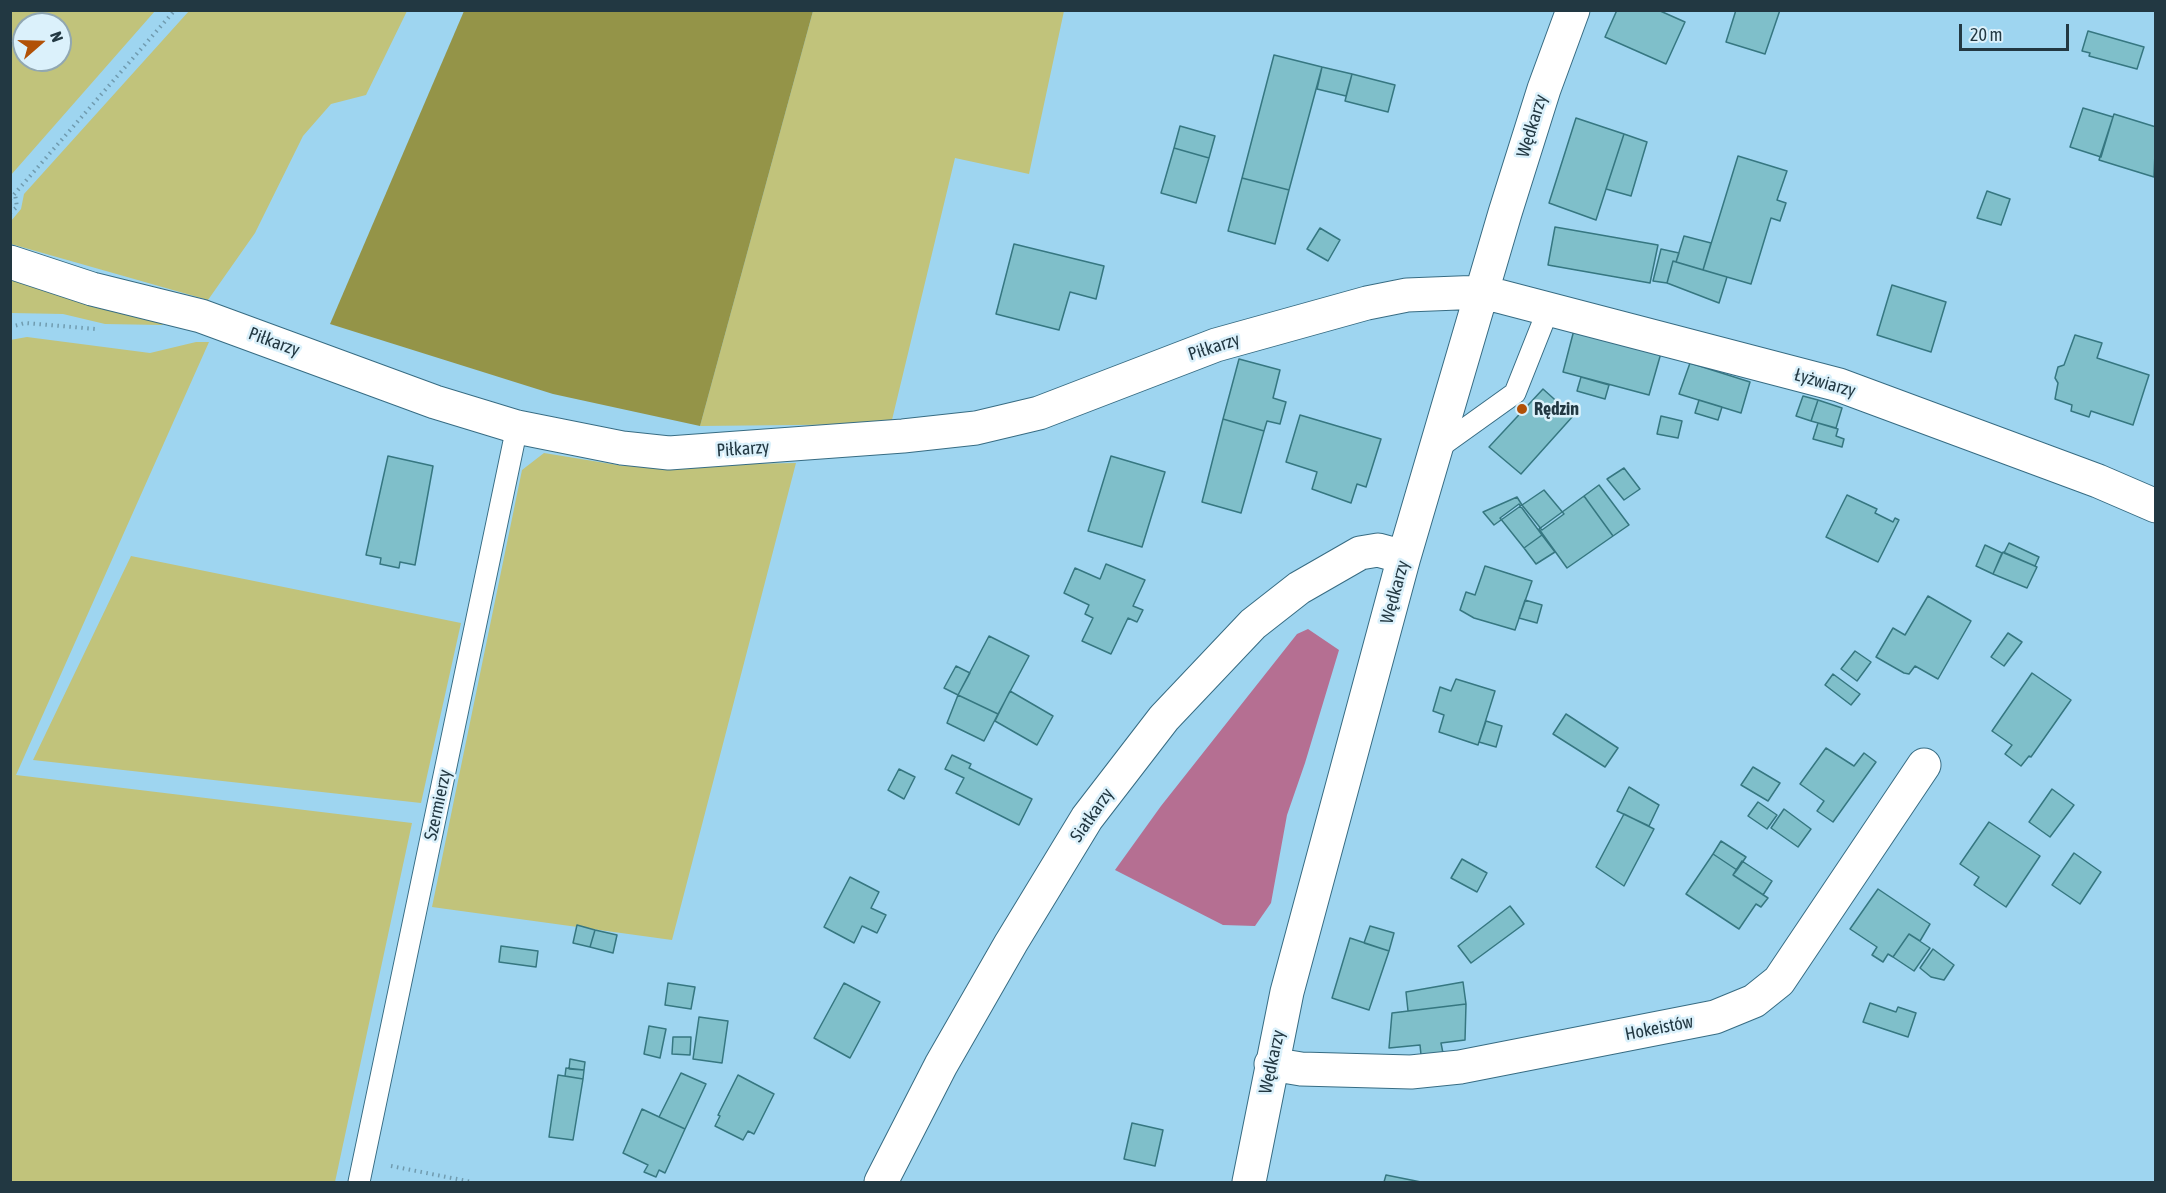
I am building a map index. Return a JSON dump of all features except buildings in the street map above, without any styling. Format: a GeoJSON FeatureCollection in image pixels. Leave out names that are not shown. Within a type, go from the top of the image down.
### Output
{"type":"FeatureCollection","features":[{"type":"Feature","properties":{"kind":"street","name":"Wędkarzy"},"geometry":{"type":"LineString","coordinates":[[1249,1182],[1287,992],[1433,451],[1484,292],[1544,89],[1574,10]]}},
{"type":"Feature","properties":{"kind":"street","name":"Piłkarzy"},"geometry":{"type":"LineString","coordinates":[[10,262],[92,289],[201,316],[435,402],[517,427],[622,448],[669,453],[903,436],[976,428],[1039,413],[1216,345],[1367,303],[1407,295],[1484,292]]}},
{"type":"Feature","properties":{"kind":"street","name":"Łyżwiarzy"},"geometry":{"type":"LineString","coordinates":[[1484,292],[1839,385],[2098,481],[2156,506]]}},
{"type":"Feature","properties":{"kind":"street","name":"Siatkarzy"},"geometry":{"type":"LineString","coordinates":[[881,1182],[941,1065],[1011,943],[1087,818],[1164,718],[1254,624],[1299,588],[1360,553],[1378,550],[1404,558]]}},
{"type":"Feature","properties":{"kind":"street","name":"Hokeistów"},"geometry":{"type":"LineString","coordinates":[[1271,1064],[1301,1069],[1411,1072],[1460,1066],[1715,1017],[1754,1001],[1779,981],[1924,765]]}},
{"type":"Feature","properties":{"kind":"lane"},"geometry":{"type":"LineString","coordinates":[[1433,451],[1515,393],[1548,310]]}},
{"type":"Feature","properties":{"kind":"lane","name":"Szermierzy"},"geometry":{"type":"LineString","coordinates":[[359,1182],[517,427]]}},
{"type":"Feature","properties":{"kind":"path"},"geometry":{"type":"LineString","coordinates":[[10,200],[175,10]]}},
{"type":"Feature","properties":{"kind":"path"},"geometry":{"type":"LineString","coordinates":[[10,213],[17,207],[15,194]]}},
{"type":"Feature","properties":{"kind":"path"},"geometry":{"type":"LineString","coordinates":[[364,1161],[472,1182]]}},
{"type":"Feature","properties":{"kind":"green space"},"geometry":{"type":"Polygon","coordinates":[[[10,11],[155,11],[11,175],[10,11]]]}},
{"type":"Feature","properties":{"kind":"green space"},"geometry":{"type":"Polygon","coordinates":[[[189,11],[407,11],[366,95],[331,104],[303,136],[255,233],[208,300],[11,244],[11,221],[21,209],[24,194],[189,11]]]}},
{"type":"Feature","properties":{"kind":"green space"},"geometry":{"type":"Polygon","coordinates":[[[813,11],[1064,11],[1029,174],[955,158],[891,424],[700,426],[813,11]]]}},
{"type":"Feature","properties":{"kind":"green space"},"geometry":{"type":"Polygon","coordinates":[[[10,273],[169,319],[162,325],[105,324],[63,314],[11,313],[10,273]]]}},
{"type":"Feature","properties":{"kind":"green space"},"geometry":{"type":"Polygon","coordinates":[[[27,337],[150,353],[196,342],[209,342],[16,775],[412,823],[335,1182],[11,1182],[10,340],[27,337]]]}},
{"type":"Feature","properties":{"kind":"green space"},"geometry":{"type":"Polygon","coordinates":[[[544,453],[624,466],[796,463],[672,940],[432,907],[522,470],[544,453]]]}},
{"type":"Feature","properties":{"kind":"green space"},"geometry":{"type":"Polygon","coordinates":[[[131,556],[461,623],[421,803],[33,760],[131,556]]]}},
{"type":"Feature","properties":{"kind":"shaded area"},"geometry":{"type":"Polygon","coordinates":[[[464,11],[813,11],[700,426],[553,394],[330,324],[464,11]]]}},
{"type":"Feature","properties":{"kind":"shaded area"},"geometry":{"type":"Polygon","coordinates":[[[1308,629],[1339,650],[1287,815],[1271,903],[1255,926],[1223,925],[1115,870],[1161,806],[1297,634],[1308,629]]]}},
{"type":"Feature","properties":{"kind":"place","name":"Rędzin"},"geometry":{"type":"Point","coordinates":[1522,409]}}]}
